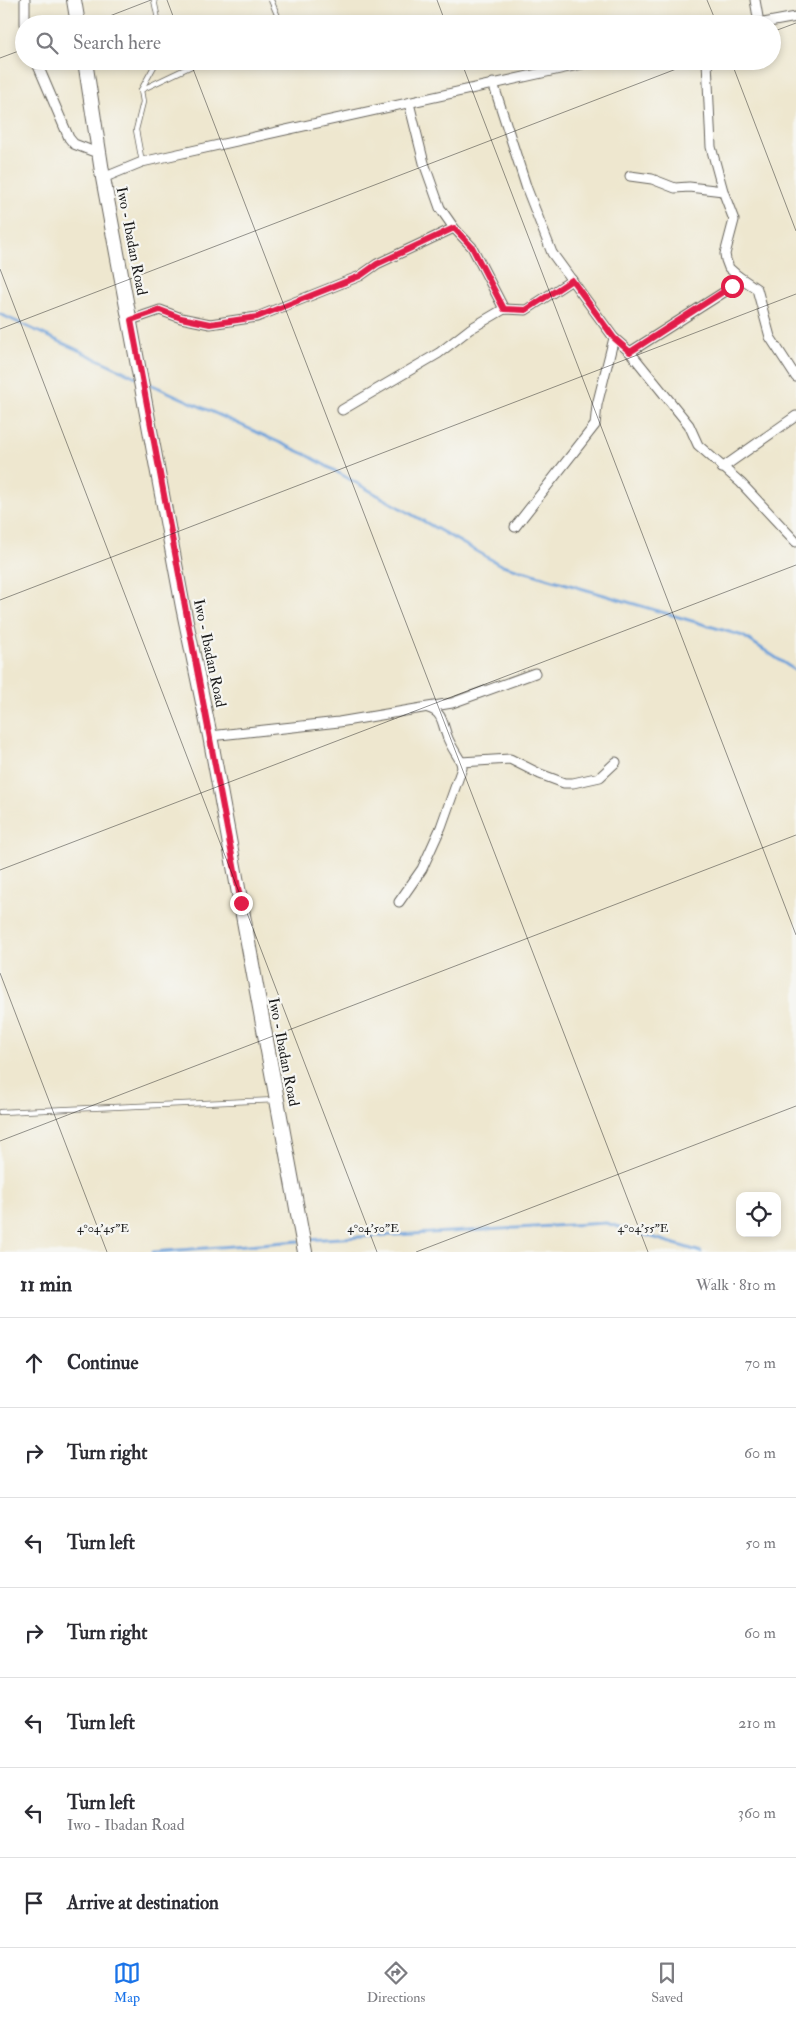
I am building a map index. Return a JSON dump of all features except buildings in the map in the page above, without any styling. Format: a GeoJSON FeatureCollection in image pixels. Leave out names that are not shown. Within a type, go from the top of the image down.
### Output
{"type":"FeatureCollection","features":[{"type":"Feature","properties":{"kind":"main road"},"geometry":{"type":"LineString","coordinates":[[74,0],[76,15]]}},
{"type":"Feature","properties":{"kind":"main road","name":"Iwo - Ibadan Road"},"geometry":{"type":"LineString","coordinates":[[86,70],[102,178],[131,320],[183,607],[210,736],[305,1252]]}},
{"type":"Feature","properties":{"kind":"street"},"geometry":{"type":"LineString","coordinates":[[25,0],[25,15]]}},
{"type":"Feature","properties":{"kind":"street"},"geometry":{"type":"LineString","coordinates":[[754,0],[756,15]]}},
{"type":"Feature","properties":{"kind":"street"},"geometry":{"type":"LineString","coordinates":[[781,20],[796,17]]}},
{"type":"Feature","properties":{"kind":"street"},"geometry":{"type":"LineString","coordinates":[[40,70],[69,138],[74,144],[100,154]]}},
{"type":"Feature","properties":{"kind":"street"},"geometry":{"type":"LineString","coordinates":[[102,178],[142,162],[554,70]]}},
{"type":"Feature","properties":{"kind":"street"},"geometry":{"type":"LineString","coordinates":[[707,70],[711,148],[723,191],[734,220],[725,254],[726,260],[730,268],[738,276],[757,289],[770,337],[796,377]]}},
{"type":"Feature","properties":{"kind":"street"},"geometry":{"type":"LineString","coordinates":[[493,83],[552,253],[614,338],[630,352],[689,425],[698,446],[741,483],[796,542]]}},
{"type":"Feature","properties":{"kind":"street"},"geometry":{"type":"LineString","coordinates":[[408,103],[440,208],[454,228],[472,247],[504,309]]}},
{"type":"Feature","properties":{"kind":"street"},"geometry":{"type":"LineString","coordinates":[[630,176],[652,179],[675,188],[689,187],[723,191]]}},
{"type":"Feature","properties":{"kind":"street"},"geometry":{"type":"LineString","coordinates":[[131,320],[160,310],[181,318],[210,324],[257,317],[360,276],[377,264],[454,228]]}},
{"type":"Feature","properties":{"kind":"street"},"geometry":{"type":"LineString","coordinates":[[630,352],[732,286],[738,276]]}},
{"type":"Feature","properties":{"kind":"street"},"geometry":{"type":"LineString","coordinates":[[342,410],[439,353],[470,329],[504,309],[526,310],[572,280]]}},
{"type":"Feature","properties":{"kind":"street"},"geometry":{"type":"LineString","coordinates":[[515,527],[595,425],[596,405],[614,338]]}},
{"type":"Feature","properties":{"kind":"street"},"geometry":{"type":"LineString","coordinates":[[722,468],[796,416]]}},
{"type":"Feature","properties":{"kind":"street"},"geometry":{"type":"LineString","coordinates":[[210,736],[334,722],[427,708],[477,696],[535,673]]}},
{"type":"Feature","properties":{"kind":"street"},"geometry":{"type":"LineString","coordinates":[[400,902],[422,869],[441,827],[462,768],[461,762],[447,736],[441,716],[435,710],[427,708]]}},
{"type":"Feature","properties":{"kind":"street"},"geometry":{"type":"LineString","coordinates":[[461,762],[510,759],[540,774],[564,783],[600,777],[616,762]]}},
{"type":"Feature","properties":{"kind":"lane"},"geometry":{"type":"LineString","coordinates":[[154,0],[157,15]]}},
{"type":"Feature","properties":{"kind":"lane"},"geometry":{"type":"LineString","coordinates":[[271,0],[277,15]]}},
{"type":"Feature","properties":{"kind":"lane"},"geometry":{"type":"LineString","coordinates":[[142,162],[136,130],[143,102],[141,90],[152,70]]}},
{"type":"Feature","properties":{"kind":"lane"},"geometry":{"type":"LineString","coordinates":[[141,90],[183,70]]}},
{"type":"Feature","properties":{"kind":"lane"},"geometry":{"type":"LineString","coordinates":[[0,1112],[276,1100]]}},
{"type":"Feature","properties":{"kind":"waterway"},"geometry":{"type":"LineString","coordinates":[[0,314],[136,377]]}},
{"type":"Feature","properties":{"kind":"waterway"},"geometry":{"type":"LineString","coordinates":[[146,382],[307,455],[499,564],[743,636],[796,671]]}},
{"type":"Feature","properties":{"kind":"waterway"},"geometry":{"type":"LineString","coordinates":[[306,1240],[606,1223],[701,1252]]}},
{"type":"Feature","properties":{"kind":"waterway"},"geometry":{"type":"LineString","coordinates":[[153,1252],[299,1241]]}},
{"type":"Feature","properties":{"kind":"route"},"geometry":{"type":"LineString","coordinates":[[241,903],[210,736],[183,607],[131,320],[160,310],[181,318],[210,324],[257,317],[360,276],[377,264],[454,228],[477,254],[504,309],[526,310],[572,280],[614,338],[630,352],[732,286]]}}]}
